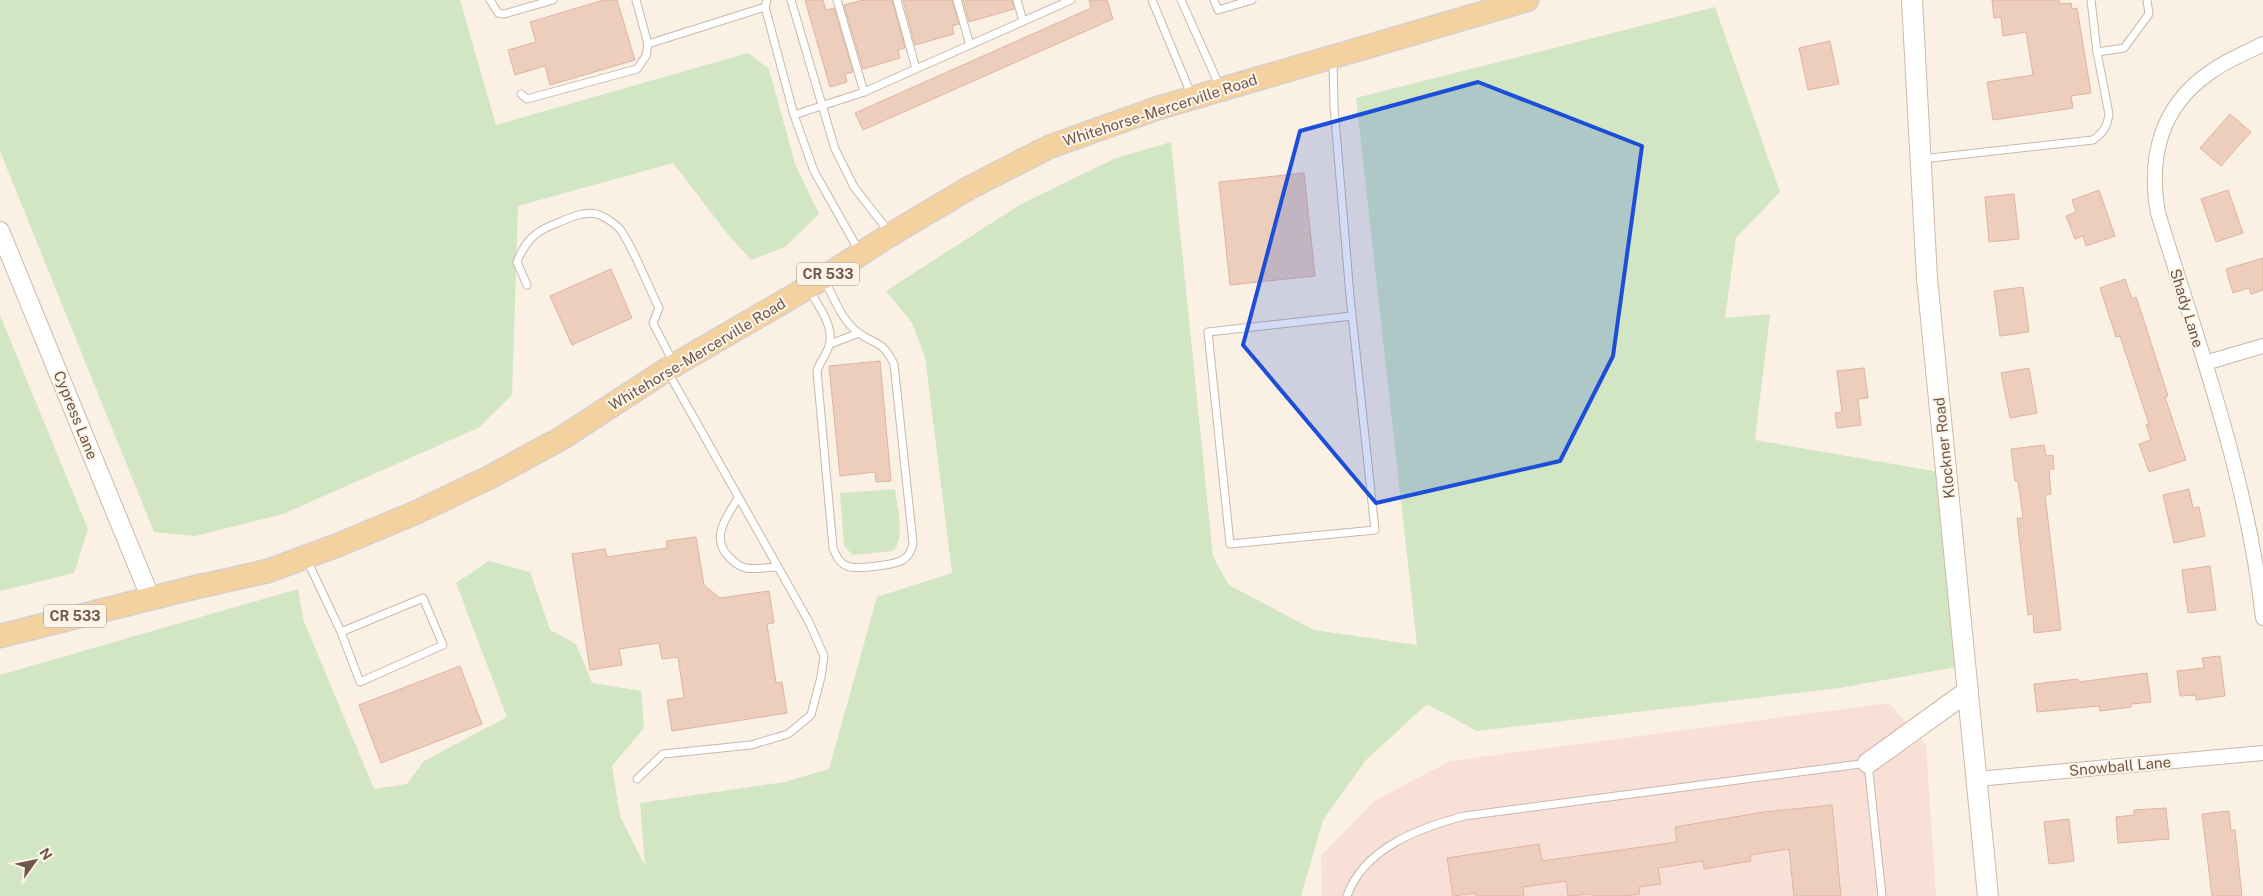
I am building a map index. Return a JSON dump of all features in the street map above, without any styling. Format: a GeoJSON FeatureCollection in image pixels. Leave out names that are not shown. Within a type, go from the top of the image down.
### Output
{"type":"FeatureCollection","features":[{"type":"Feature","properties":{"kind":"main road","name":"Whitehorse-Mercerville Road"},"geometry":{"type":"LineString","coordinates":[[0,636],[268,571],[416,512],[490,477],[562,438],[670,367],[815,283],[890,234],[969,188],[1049,146],[1192,98],[1527,0]]}},
{"type":"Feature","properties":{"kind":"main road","name":"Klockner Road"},"geometry":{"type":"LineString","coordinates":[[1912,0],[1927,278],[1988,896]]}},
{"type":"Feature","properties":{"kind":"main road"},"geometry":{"type":"LineString","coordinates":[[1868,763],[1968,691]]}},
{"type":"Feature","properties":{"kind":"street","name":"Shady Lane"},"geometry":{"type":"LineString","coordinates":[[2263,44],[2213,70],[2193,85],[2177,104],[2166,123],[2156,153],[2154,189],[2158,213],[2242,488],[2256,556],[2263,617]]}},
{"type":"Feature","properties":{"kind":"street","name":"Cypress Lane"},"geometry":{"type":"LineString","coordinates":[[0,232],[151,599]]}},
{"type":"Feature","properties":{"kind":"street"},"geometry":{"type":"LineString","coordinates":[[2204,363],[2263,346]]}},
{"type":"Feature","properties":{"kind":"street","name":"Snowball Lane"},"geometry":{"type":"LineString","coordinates":[[1977,779],[2263,753]]}},
{"type":"Feature","properties":{"kind":"lane"},"geometry":{"type":"LineString","coordinates":[[490,0],[498,13],[504,14],[553,0]]}},
{"type":"Feature","properties":{"kind":"lane"},"geometry":{"type":"LineString","coordinates":[[521,94],[527,99],[637,69],[646,56],[648,44],[636,0]]}},
{"type":"Feature","properties":{"kind":"lane"},"geometry":{"type":"LineString","coordinates":[[791,0],[821,107],[835,149],[854,186],[890,234]]}},
{"type":"Feature","properties":{"kind":"lane"},"geometry":{"type":"LineString","coordinates":[[837,0],[864,92]]}},
{"type":"Feature","properties":{"kind":"lane"},"geometry":{"type":"LineString","coordinates":[[897,0],[916,69]]}},
{"type":"Feature","properties":{"kind":"lane"},"geometry":{"type":"LineString","coordinates":[[957,0],[970,45]]}},
{"type":"Feature","properties":{"kind":"lane"},"geometry":{"type":"LineString","coordinates":[[1017,0],[1023,21]]}},
{"type":"Feature","properties":{"kind":"lane"},"geometry":{"type":"LineString","coordinates":[[794,115],[864,92],[1071,0]]}},
{"type":"Feature","properties":{"kind":"lane"},"geometry":{"type":"LineString","coordinates":[[1152,0],[1192,98]]}},
{"type":"Feature","properties":{"kind":"lane"},"geometry":{"type":"LineString","coordinates":[[1181,0],[1221,90]]}},
{"type":"Feature","properties":{"kind":"lane"},"geometry":{"type":"LineString","coordinates":[[1214,0],[1218,10],[1252,0]]}},
{"type":"Feature","properties":{"kind":"lane"},"geometry":{"type":"LineString","coordinates":[[1920,159],[2093,140],[2104,132],[2108,124],[2109,114],[2097,52],[2091,0]]}},
{"type":"Feature","properties":{"kind":"lane"},"geometry":{"type":"LineString","coordinates":[[2097,52],[2124,48],[2149,14],[2146,0]]}},
{"type":"Feature","properties":{"kind":"lane"},"geometry":{"type":"LineString","coordinates":[[648,44],[766,3],[794,115],[814,171],[860,254]]}},
{"type":"Feature","properties":{"kind":"lane"},"geometry":{"type":"LineString","coordinates":[[1332,57],[1334,107],[1352,316],[1375,530],[1230,544],[1208,332],[1352,316]]}},
{"type":"Feature","properties":{"kind":"lane"},"geometry":{"type":"LineString","coordinates":[[527,285],[517,262],[523,246],[532,236],[551,225],[571,217],[586,214],[598,214],[621,230],[659,308],[653,323],[670,367],[738,498],[817,638],[824,656],[822,677],[811,715],[788,734],[751,745],[663,754],[637,779]]}},
{"type":"Feature","properties":{"kind":"lane"},"geometry":{"type":"LineString","coordinates":[[815,283],[841,312],[848,324],[859,333],[881,345],[889,353],[894,364],[913,542],[909,554],[903,560],[894,564],[855,568],[846,566],[838,558],[833,548],[817,371],[830,344],[826,319],[815,283]]}},
{"type":"Feature","properties":{"kind":"lane"},"geometry":{"type":"LineString","coordinates":[[830,344],[859,333]]}},
{"type":"Feature","properties":{"kind":"lane"},"geometry":{"type":"LineString","coordinates":[[738,498],[722,526],[720,536],[726,555],[735,563],[746,568],[778,567]]}},
{"type":"Feature","properties":{"kind":"lane"},"geometry":{"type":"LineString","coordinates":[[305,557],[341,632],[360,682],[443,645],[423,598],[341,632]]}},
{"type":"Feature","properties":{"kind":"lane"},"geometry":{"type":"LineString","coordinates":[[1347,896],[1353,880],[1362,867],[1385,849],[1414,833],[1445,821],[1474,815],[1868,763],[1882,896]]}},
{"type":"Feature","properties":{"kind":"highlighted area"},"geometry":{"type":"Polygon","coordinates":[[[1478,82],[1642,146],[1613,356],[1560,461],[1376,503],[1243,345],[1300,131],[1478,82]]]}},
{"type":"Feature","properties":{"kind":"shaded area"},"geometry":{"type":"Polygon","coordinates":[[[1889,703],[1926,745],[1936,896],[1322,896],[1321,856],[1374,801],[1450,761],[1889,703]]]}},
{"type":"Feature","properties":{"kind":"green space"},"geometry":{"type":"Polygon","coordinates":[[[0,0],[460,0],[496,125],[748,53],[769,69],[795,164],[819,214],[785,247],[751,260],[726,232],[673,163],[518,206],[512,395],[478,428],[283,514],[195,536],[154,532],[0,151],[0,0]]]}},
{"type":"Feature","properties":{"kind":"green space"},"geometry":{"type":"Polygon","coordinates":[[[1715,7],[1780,192],[1736,238],[1725,318],[1770,314],[1755,440],[1950,474],[1968,665],[1839,688],[1477,731],[1427,704],[1366,760],[1323,820],[1301,896],[0,896],[0,675],[298,589],[303,619],[374,789],[407,784],[424,761],[507,717],[456,583],[489,561],[530,572],[550,630],[576,644],[592,683],[641,691],[644,728],[612,766],[620,816],[645,866],[640,803],[785,782],[829,769],[877,597],[952,573],[925,357],[912,323],[886,291],[1021,204],[1116,158],[1171,142],[1213,557],[1229,585],[1314,630],[1417,645],[1356,98],[1715,7]]]}},
{"type":"Feature","properties":{"kind":"green space"},"geometry":{"type":"Polygon","coordinates":[[[0,315],[88,529],[74,573],[0,591],[0,315]]]}},
{"type":"Feature","properties":{"kind":"green space"},"geometry":{"type":"Polygon","coordinates":[[[895,489],[900,522],[897,545],[893,551],[853,555],[844,546],[840,493],[895,489]]]}},
{"type":"Feature","properties":{"kind":"building"},"geometry":{"type":"Polygon","coordinates":[[[604,0],[617,0],[635,60],[550,85],[545,66],[515,75],[508,50],[536,42],[530,22],[604,0]]]}},
{"type":"Feature","properties":{"kind":"building"},"geometry":{"type":"Polygon","coordinates":[[[805,0],[823,0],[826,10],[834,8],[853,72],[845,74],[847,82],[830,87],[805,0]]]}},
{"type":"Feature","properties":{"kind":"building"},"geometry":{"type":"Polygon","coordinates":[[[863,0],[892,0],[905,48],[898,50],[900,58],[863,69],[844,5],[863,0]]]}},
{"type":"Feature","properties":{"kind":"building"},"geometry":{"type":"Polygon","coordinates":[[[903,0],[952,0],[959,24],[952,26],[954,34],[915,45],[903,0]]]}},
{"type":"Feature","properties":{"kind":"building"},"geometry":{"type":"Polygon","coordinates":[[[963,0],[1012,0],[1014,9],[969,22],[963,0]]]}},
{"type":"Feature","properties":{"kind":"building"},"geometry":{"type":"Polygon","coordinates":[[[1089,0],[1107,0],[1113,19],[863,130],[855,113],[1091,8],[1089,0]]]}},
{"type":"Feature","properties":{"kind":"building"},"geometry":{"type":"Polygon","coordinates":[[[1992,0],[2059,0],[2060,4],[2071,3],[2072,9],[2077,8],[2091,93],[2071,96],[2073,108],[1993,120],[1987,82],[2033,75],[2026,32],[2003,36],[2001,17],[1994,18],[1992,0]]]}},
{"type":"Feature","properties":{"kind":"building"},"geometry":{"type":"Polygon","coordinates":[[[1830,41],[1839,84],[1808,90],[1799,48],[1830,41]]]}},
{"type":"Feature","properties":{"kind":"building"},"geometry":{"type":"Polygon","coordinates":[[[2230,114],[2251,132],[2221,166],[2200,148],[2230,114]]]}},
{"type":"Feature","properties":{"kind":"building"},"geometry":{"type":"Polygon","coordinates":[[[1304,173],[1315,276],[1230,285],[1219,182],[1304,173]]]}},
{"type":"Feature","properties":{"kind":"building"},"geometry":{"type":"Polygon","coordinates":[[[2099,190],[2115,236],[2086,246],[2083,236],[2075,239],[2066,216],[2076,212],[2072,200],[2099,190]]]}},
{"type":"Feature","properties":{"kind":"building"},"geometry":{"type":"Polygon","coordinates":[[[2228,190],[2243,233],[2216,242],[2201,199],[2228,190]]]}},
{"type":"Feature","properties":{"kind":"building"},"geometry":{"type":"Polygon","coordinates":[[[2014,194],[2019,239],[1989,242],[1985,197],[2014,194]]]}},
{"type":"Feature","properties":{"kind":"building"},"geometry":{"type":"Polygon","coordinates":[[[2263,258],[2263,290],[2251,294],[2249,288],[2233,293],[2226,269],[2263,258]]]}},
{"type":"Feature","properties":{"kind":"building"},"geometry":{"type":"Polygon","coordinates":[[[611,269],[632,318],[572,345],[550,296],[611,269]]]}},
{"type":"Feature","properties":{"kind":"building"},"geometry":{"type":"Polygon","coordinates":[[[2125,279],[2132,299],[2136,297],[2168,396],[2165,397],[2186,460],[2149,472],[2139,444],[2151,440],[2146,425],[2149,424],[2120,336],[2116,337],[2100,288],[2125,279]]]}},
{"type":"Feature","properties":{"kind":"building"},"geometry":{"type":"Polygon","coordinates":[[[2023,287],[2029,332],[2000,336],[1994,291],[2023,287]]]}},
{"type":"Feature","properties":{"kind":"building"},"geometry":{"type":"Polygon","coordinates":[[[880,361],[891,481],[876,482],[875,472],[840,476],[829,366],[880,361]]]}},
{"type":"Feature","properties":{"kind":"building"},"geometry":{"type":"Polygon","coordinates":[[[1864,368],[1868,398],[1858,399],[1861,425],[1837,428],[1835,413],[1842,412],[1837,371],[1864,368]]]}},
{"type":"Feature","properties":{"kind":"building"},"geometry":{"type":"Polygon","coordinates":[[[2029,368],[2037,413],[2010,418],[2001,373],[2029,368]]]}},
{"type":"Feature","properties":{"kind":"building"},"geometry":{"type":"Polygon","coordinates":[[[2044,445],[2046,456],[2053,455],[2054,469],[2049,469],[2051,494],[2045,495],[2061,630],[2034,633],[2033,614],[2028,615],[2017,518],[2023,518],[2018,481],[2015,481],[2011,449],[2044,445]]]}},
{"type":"Feature","properties":{"kind":"building"},"geometry":{"type":"Polygon","coordinates":[[[2189,489],[2193,508],[2199,507],[2205,536],[2174,543],[2163,495],[2189,489]]]}},
{"type":"Feature","properties":{"kind":"building"},"geometry":{"type":"Polygon","coordinates":[[[696,537],[704,585],[720,598],[769,591],[774,623],[767,624],[776,683],[782,682],[787,713],[672,731],[667,700],[684,698],[678,657],[662,659],[659,643],[619,649],[622,665],[590,670],[572,554],[605,549],[607,557],[667,548],[666,541],[696,537]]]}},
{"type":"Feature","properties":{"kind":"building"},"geometry":{"type":"Polygon","coordinates":[[[2210,566],[2216,610],[2188,613],[2182,570],[2210,566]]]}},
{"type":"Feature","properties":{"kind":"building"},"geometry":{"type":"Polygon","coordinates":[[[2220,656],[2225,696],[2196,700],[2196,695],[2180,696],[2177,671],[2204,668],[2202,658],[2220,656]]]}},
{"type":"Feature","properties":{"kind":"building"},"geometry":{"type":"Polygon","coordinates":[[[460,666],[482,724],[381,763],[359,705],[460,666]]]}},
{"type":"Feature","properties":{"kind":"building"},"geometry":{"type":"Polygon","coordinates":[[[2147,673],[2151,702],[2131,704],[2131,707],[2100,711],[2099,706],[2037,712],[2034,684],[2078,679],[2079,682],[2147,673]]]}},
{"type":"Feature","properties":{"kind":"building"},"geometry":{"type":"Polygon","coordinates":[[[1832,805],[1841,896],[1794,896],[1789,849],[1750,855],[1751,861],[1704,869],[1703,861],[1658,868],[1661,884],[1639,887],[1640,894],[1624,896],[1592,896],[1591,894],[1568,896],[1566,881],[1523,887],[1524,896],[1476,896],[1476,893],[1453,896],[1447,858],[1539,844],[1542,861],[1677,842],[1675,827],[1764,812],[1832,805]]]}},
{"type":"Feature","properties":{"kind":"building"},"geometry":{"type":"Polygon","coordinates":[[[2166,808],[2169,839],[2118,843],[2116,817],[2134,815],[2134,810],[2166,808]]]}},
{"type":"Feature","properties":{"kind":"building"},"geometry":{"type":"Polygon","coordinates":[[[2229,811],[2231,830],[2235,830],[2242,896],[2212,896],[2202,814],[2229,811]]]}},
{"type":"Feature","properties":{"kind":"building"},"geometry":{"type":"Polygon","coordinates":[[[2069,819],[2074,861],[2049,864],[2044,822],[2069,819]]]}}]}
